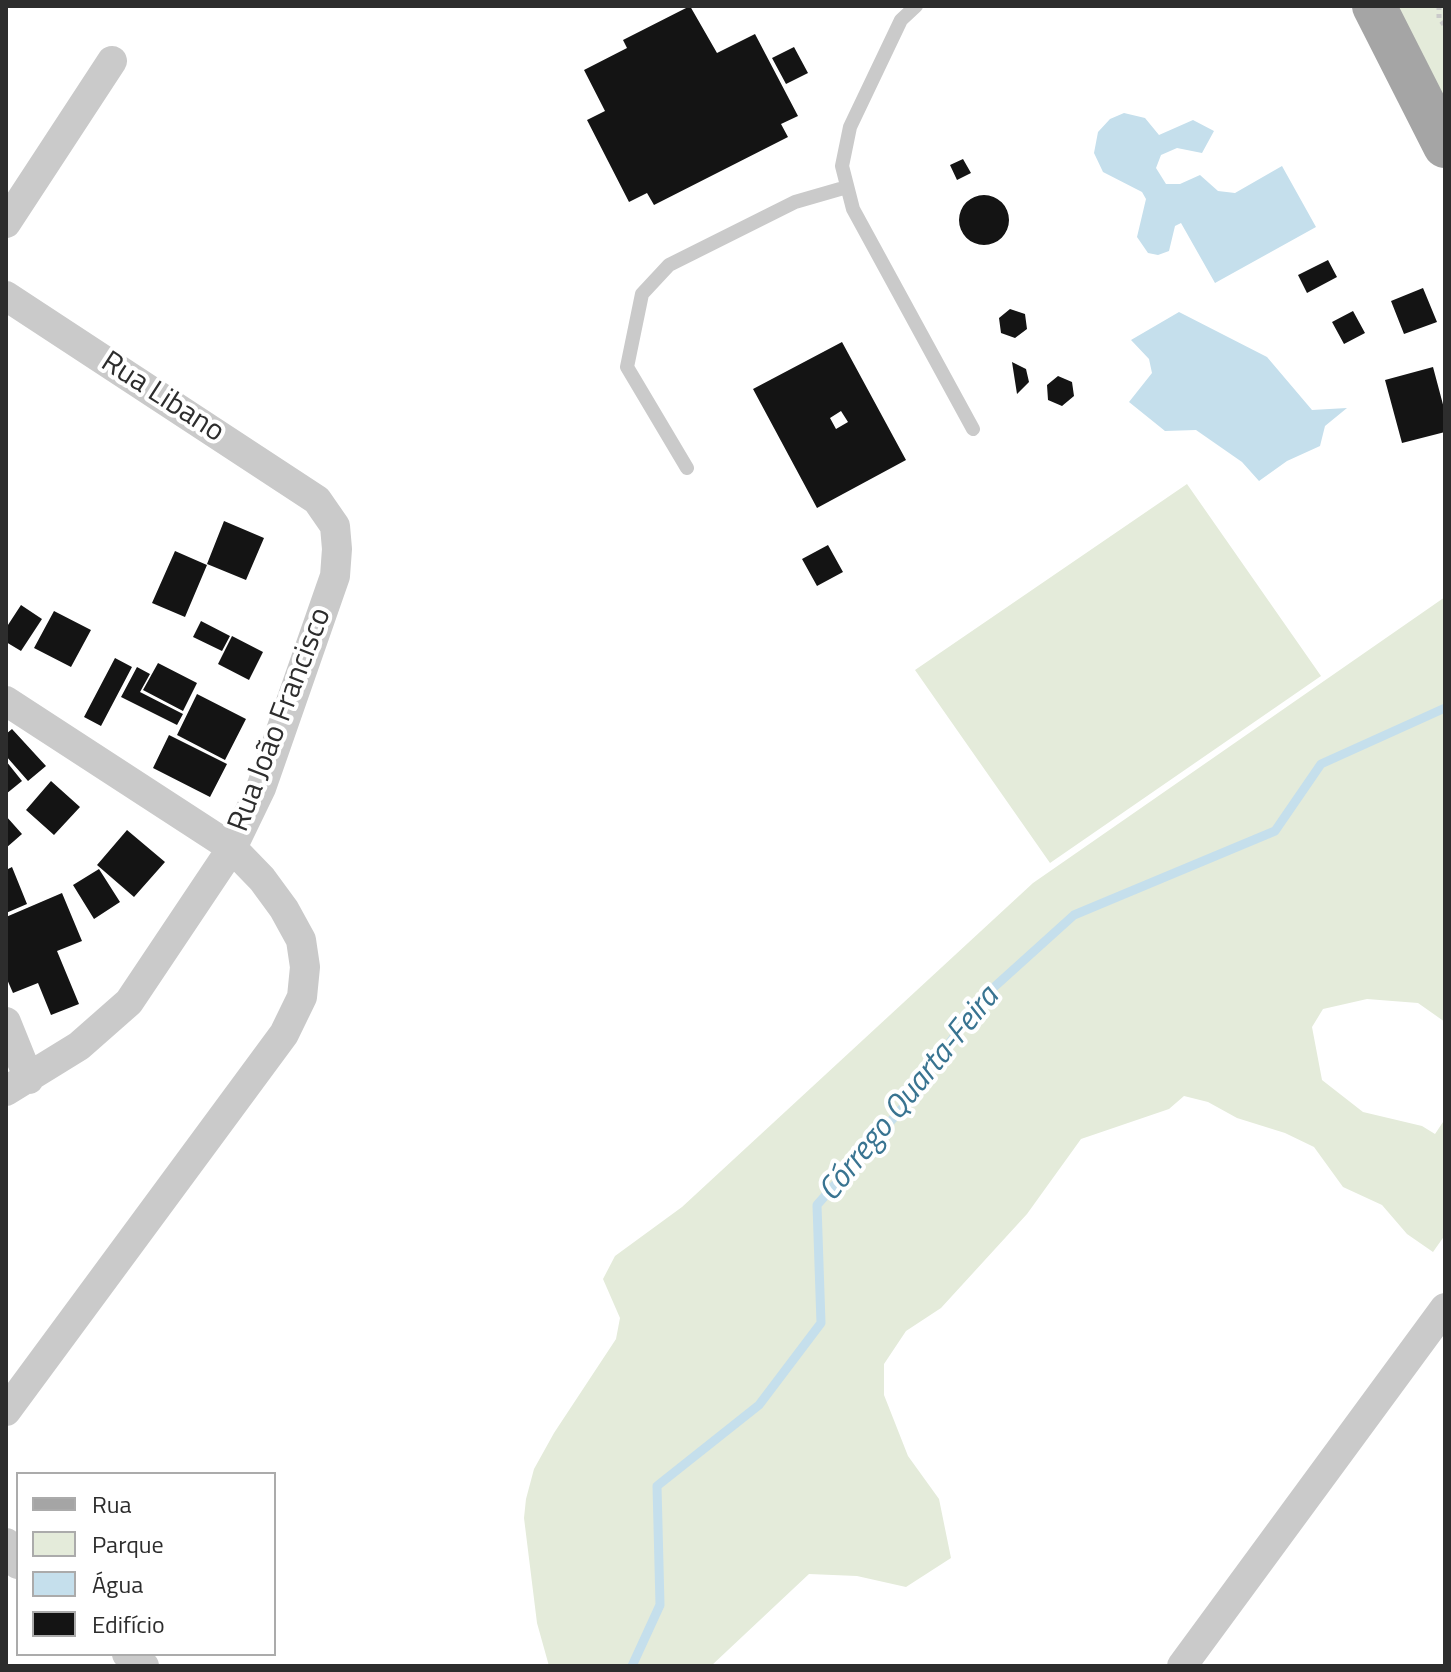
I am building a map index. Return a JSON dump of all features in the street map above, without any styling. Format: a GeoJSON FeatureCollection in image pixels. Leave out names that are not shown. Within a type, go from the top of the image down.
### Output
{"type":"FeatureCollection","features":[{"type":"Feature","properties":{"kind":"main road"},"geometry":{"type":"LineString","coordinates":[[1374,6],[1441,123]]}},
{"type":"Feature","properties":{"kind":"street"},"geometry":{"type":"LineString","coordinates":[[6,223],[112,61]]}},
{"type":"Feature","properties":{"kind":"street","name":"Rua Libano"},"geometry":{"type":"LineString","coordinates":[[6,296],[317,500]]}},
{"type":"Feature","properties":{"kind":"street","name":"Rua João Francisco"},"geometry":{"type":"LineString","coordinates":[[18,1085],[79,1046],[129,1002],[170,946],[232,848],[261,788],[335,576],[335,526],[317,500]]}},
{"type":"Feature","properties":{"kind":"street"},"geometry":{"type":"LineString","coordinates":[[6,701],[232,848],[262,879],[301,940],[305,967],[302,997],[284,1034],[6,1411]]}},
{"type":"Feature","properties":{"kind":"street"},"geometry":{"type":"LineString","coordinates":[[6,1022],[18,1085]]}},
{"type":"Feature","properties":{"kind":"street"},"geometry":{"type":"LineString","coordinates":[[1182,1666],[1445,1308]]}},
{"type":"Feature","properties":{"kind":"street"},"geometry":{"type":"LineString","coordinates":[[6,1543],[16,1560]]}},
{"type":"Feature","properties":{"kind":"lane"},"geometry":{"type":"LineString","coordinates":[[916,6],[901,20],[850,127],[842,166],[853,209],[973,429]]}},
{"type":"Feature","properties":{"kind":"lane"},"geometry":{"type":"LineString","coordinates":[[687,468],[627,367],[642,294],[669,265],[795,202],[847,187]]}},
{"type":"Feature","properties":{"kind":"path"},"geometry":{"type":"LineString","coordinates":[[1439,6],[1439,18],[1445,26]]}},
{"type":"Feature","properties":{"kind":"green space"},"geometry":{"type":"Polygon","coordinates":[[[1395,6],[1445,6],[1445,106],[1395,6]]]}},
{"type":"Feature","properties":{"kind":"green space"},"geometry":{"type":"Polygon","coordinates":[[[1187,484],[1321,676],[1050,863],[915,670],[1187,484]]]}},
{"type":"Feature","properties":{"kind":"green space"},"geometry":{"type":"Polygon","coordinates":[[[1445,597],[1445,1022],[1418,1003],[1367,999],[1323,1009],[1312,1027],[1322,1080],[1363,1112],[1422,1126],[1435,1134],[1445,1119],[1445,1235],[1433,1252],[1407,1234],[1382,1205],[1343,1187],[1314,1147],[1285,1133],[1237,1118],[1208,1102],[1184,1096],[1169,1109],[1081,1139],[1027,1214],[941,1308],[906,1331],[884,1364],[884,1395],[908,1456],[939,1499],[951,1558],[906,1587],[857,1576],[809,1574],[711,1666],[549,1666],[537,1623],[524,1518],[526,1499],[534,1469],[554,1433],[616,1339],[620,1318],[603,1279],[615,1256],[682,1207],[1033,883],[1445,597]]]}},
{"type":"Feature","properties":{"kind":"water"},"geometry":{"type":"Polygon","coordinates":[[[1124,113],[1145,118],[1159,135],[1193,120],[1214,131],[1202,153],[1177,148],[1161,155],[1156,168],[1166,184],[1180,184],[1200,175],[1218,191],[1235,193],[1282,166],[1316,227],[1215,283],[1181,223],[1175,226],[1169,251],[1158,255],[1148,253],[1137,237],[1146,199],[1142,192],[1103,172],[1094,153],[1098,132],[1110,119],[1124,113]]]}},
{"type":"Feature","properties":{"kind":"water"},"geometry":{"type":"Polygon","coordinates":[[[1179,312],[1267,357],[1312,410],[1347,408],[1325,426],[1320,446],[1287,461],[1259,481],[1242,462],[1196,430],[1165,431],[1129,402],[1152,373],[1149,359],[1131,340],[1179,312]]]}},
{"type":"Feature","properties":{"kind":"building"},"geometry":{"type":"Polygon","coordinates":[[[690,6],[717,53],[755,34],[798,116],[781,124],[788,137],[654,205],[647,193],[629,202],[587,120],[605,111],[584,70],[627,48],[623,40],[690,6]]]}},
{"type":"Feature","properties":{"kind":"building"},"geometry":{"type":"Polygon","coordinates":[[[794,47],[808,73],[786,84],[772,58],[794,47]]]}},
{"type":"Feature","properties":{"kind":"building"},"geometry":{"type":"Polygon","coordinates":[[[963,159],[971,173],[957,180],[950,165],[963,159]]]}},
{"type":"Feature","properties":{"kind":"building"},"geometry":{"type":"Polygon","coordinates":[[[984,195],[1002,202],[1009,220],[1002,238],[984,245],[966,238],[959,220],[966,202],[984,195]]]}},
{"type":"Feature","properties":{"kind":"building"},"geometry":{"type":"Polygon","coordinates":[[[1328,260],[1337,277],[1307,293],[1298,275],[1328,260]]]}},
{"type":"Feature","properties":{"kind":"building"},"geometry":{"type":"Polygon","coordinates":[[[1423,288],[1437,322],[1404,334],[1391,301],[1423,288]]]}},
{"type":"Feature","properties":{"kind":"building"},"geometry":{"type":"Polygon","coordinates":[[[1010,309],[1025,314],[1027,329],[1015,338],[1001,333],[999,318],[1010,309]]]}},
{"type":"Feature","properties":{"kind":"building"},"geometry":{"type":"Polygon","coordinates":[[[1353,311],[1365,333],[1344,344],[1332,322],[1353,311]]]}},
{"type":"Feature","properties":{"kind":"building"},"geometry":{"type":"Polygon","coordinates":[[[842,342],[906,460],[817,508],[753,389],[842,342]],[[841,411],[830,418],[836,429],[848,422],[841,411]]]}},
{"type":"Feature","properties":{"kind":"building"},"geometry":{"type":"Polygon","coordinates":[[[1012,362],[1026,369],[1029,382],[1017,394],[1012,362]]]}},
{"type":"Feature","properties":{"kind":"building"},"geometry":{"type":"Polygon","coordinates":[[[1433,367],[1445,412],[1445,432],[1402,443],[1385,380],[1433,367]]]}},
{"type":"Feature","properties":{"kind":"building"},"geometry":{"type":"Polygon","coordinates":[[[1058,376],[1072,382],[1074,396],[1062,406],[1048,400],[1047,385],[1058,376]]]}},
{"type":"Feature","properties":{"kind":"building"},"geometry":{"type":"Polygon","coordinates":[[[224,521],[264,538],[246,580],[207,564],[224,521]]]}},
{"type":"Feature","properties":{"kind":"building"},"geometry":{"type":"Polygon","coordinates":[[[828,545],[843,572],[817,586],[802,559],[828,545]]]}},
{"type":"Feature","properties":{"kind":"building"},"geometry":{"type":"Polygon","coordinates":[[[175,551],[207,565],[185,617],[152,603],[175,551]]]}},
{"type":"Feature","properties":{"kind":"building"},"geometry":{"type":"Polygon","coordinates":[[[21,605],[42,619],[21,651],[6,642],[6,628],[21,605]]]}},
{"type":"Feature","properties":{"kind":"building"},"geometry":{"type":"Polygon","coordinates":[[[54,611],[91,630],[71,667],[34,648],[54,611]]]}},
{"type":"Feature","properties":{"kind":"building"},"geometry":{"type":"Polygon","coordinates":[[[201,621],[230,636],[222,651],[193,637],[201,621]]]}},
{"type":"Feature","properties":{"kind":"building"},"geometry":{"type":"Polygon","coordinates":[[[232,636],[263,652],[249,680],[218,664],[232,636]]]}},
{"type":"Feature","properties":{"kind":"building"},"geometry":{"type":"Polygon","coordinates":[[[115,658],[132,667],[101,726],[84,717],[115,658]]]}},
{"type":"Feature","properties":{"kind":"building"},"geometry":{"type":"Polygon","coordinates":[[[158,663],[197,683],[183,711],[143,690],[158,663]]]}},
{"type":"Feature","properties":{"kind":"building"},"geometry":{"type":"Polygon","coordinates":[[[137,667],[150,674],[140,692],[183,714],[177,725],[121,697],[137,667]]]}},
{"type":"Feature","properties":{"kind":"building"},"geometry":{"type":"Polygon","coordinates":[[[197,694],[246,719],[225,760],[177,735],[197,694]]]}},
{"type":"Feature","properties":{"kind":"building"},"geometry":{"type":"Polygon","coordinates":[[[12,729],[46,766],[28,781],[6,756],[6,734],[12,729]]]}},
{"type":"Feature","properties":{"kind":"building"},"geometry":{"type":"Polygon","coordinates":[[[169,735],[227,764],[210,797],[153,768],[169,735]]]}},
{"type":"Feature","properties":{"kind":"building"},"geometry":{"type":"Polygon","coordinates":[[[6,761],[22,781],[6,794],[6,761]]]}},
{"type":"Feature","properties":{"kind":"building"},"geometry":{"type":"Polygon","coordinates":[[[51,781],[80,807],[54,835],[26,810],[51,781]]]}},
{"type":"Feature","properties":{"kind":"building"},"geometry":{"type":"Polygon","coordinates":[[[6,816],[22,834],[6,848],[6,816]]]}},
{"type":"Feature","properties":{"kind":"building"},"geometry":{"type":"Polygon","coordinates":[[[127,830],[165,862],[134,897],[97,865],[127,830]]]}},
{"type":"Feature","properties":{"kind":"building"},"geometry":{"type":"Polygon","coordinates":[[[12,867],[27,904],[6,913],[6,870],[12,867]]]}},
{"type":"Feature","properties":{"kind":"building"},"geometry":{"type":"Polygon","coordinates":[[[99,869],[120,902],[94,919],[73,885],[99,869]]]}},
{"type":"Feature","properties":{"kind":"building"},"geometry":{"type":"Polygon","coordinates":[[[62,893],[82,941],[57,951],[79,1004],[51,1015],[38,983],[13,993],[6,977],[6,917],[62,893]]]}},
{"type":"Feature","properties":{"kind":"waterway","name":"Córrego Quarta-Feira"},"geometry":{"type":"LineString","coordinates":[[632,1666],[660,1605],[657,1486],[759,1405],[821,1323],[817,1205],[905,1105],[982,998],[1074,915],[1275,831],[1321,764],[1445,708]]}}]}
